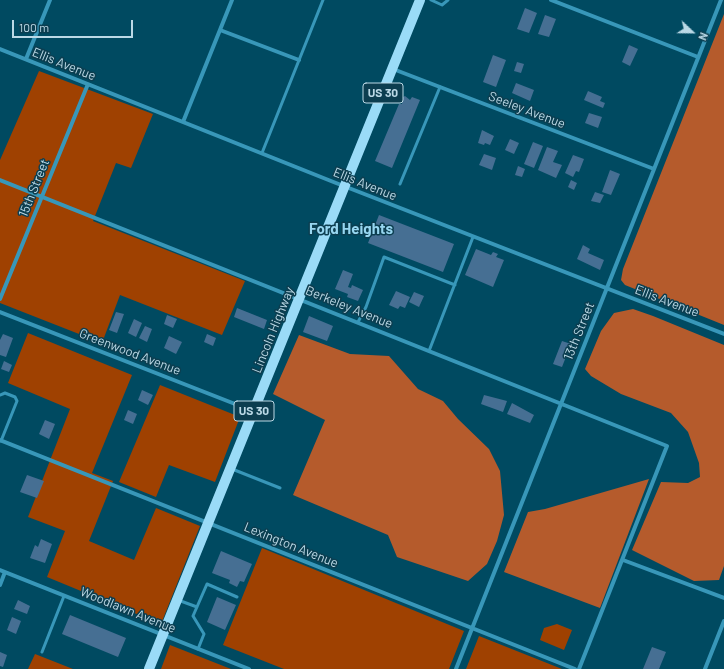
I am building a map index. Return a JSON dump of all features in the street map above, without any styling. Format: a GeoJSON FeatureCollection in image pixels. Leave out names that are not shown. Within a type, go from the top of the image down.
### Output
{"type":"FeatureCollection","features":[{"type":"Feature","properties":{"kind":"main road","name":"Lincoln Highway"},"geometry":{"type":"LineString","coordinates":[[149,669],[420,0]]}},
{"type":"Feature","properties":{"kind":"street"},"geometry":{"type":"LineString","coordinates":[[26,59],[50,0]]}},
{"type":"Feature","properties":{"kind":"street"},"geometry":{"type":"LineString","coordinates":[[183,122],[232,0]]}},
{"type":"Feature","properties":{"kind":"street"},"geometry":{"type":"LineString","coordinates":[[551,0],[698,57]]}},
{"type":"Feature","properties":{"kind":"street","name":"13th Street"},"geometry":{"type":"LineString","coordinates":[[456,669],[721,0]]}},
{"type":"Feature","properties":{"kind":"street"},"geometry":{"type":"LineString","coordinates":[[220,30],[299,60]]}},
{"type":"Feature","properties":{"kind":"street","name":"Ellis Avenue"},"geometry":{"type":"LineString","coordinates":[[0,49],[473,237],[724,334]]}},
{"type":"Feature","properties":{"kind":"street","name":"Seeley Avenue"},"geometry":{"type":"LineString","coordinates":[[393,69],[654,169]]}},
{"type":"Feature","properties":{"kind":"street","name":"15th Street"},"geometry":{"type":"LineString","coordinates":[[0,299],[88,84]]}},
{"type":"Feature","properties":{"kind":"street","name":"Berkeley Avenue"},"geometry":{"type":"LineString","coordinates":[[0,180],[667,446],[623,560]]}},
{"type":"Feature","properties":{"kind":"street","name":"Greenwood Avenue"},"geometry":{"type":"LineString","coordinates":[[0,312],[254,411]]}},
{"type":"Feature","properties":{"kind":"street","name":"Lexington Avenue"},"geometry":{"type":"LineString","coordinates":[[1,441],[575,669]]}},
{"type":"Feature","properties":{"kind":"street"},"geometry":{"type":"LineString","coordinates":[[579,669],[623,560],[724,598]]}},
{"type":"Feature","properties":{"kind":"street","name":"Woodlawn Avenue"},"geometry":{"type":"LineString","coordinates":[[0,570],[250,669]]}},
{"type":"Feature","properties":{"kind":"street"},"geometry":{"type":"LineString","coordinates":[[0,585],[5,572]]}},
{"type":"Feature","properties":{"kind":"street"},"geometry":{"type":"LineString","coordinates":[[705,669],[724,621]]}},
{"type":"Feature","properties":{"kind":"lane"},"geometry":{"type":"LineString","coordinates":[[262,153],[323,0]]}},
{"type":"Feature","properties":{"kind":"lane"},"geometry":{"type":"LineString","coordinates":[[431,0],[442,5],[448,0]]}},
{"type":"Feature","properties":{"kind":"lane"},"geometry":{"type":"LineString","coordinates":[[400,184],[440,87]]}},
{"type":"Feature","properties":{"kind":"lane"},"geometry":{"type":"LineString","coordinates":[[429,350],[473,237]]}},
{"type":"Feature","properties":{"kind":"lane"},"geometry":{"type":"LineString","coordinates":[[358,322],[366,307],[384,257],[455,285]]}},
{"type":"Feature","properties":{"kind":"lane"},"geometry":{"type":"LineString","coordinates":[[0,394],[15,397],[16,401],[1,441]]}},
{"type":"Feature","properties":{"kind":"lane"},"geometry":{"type":"LineString","coordinates":[[230,469],[280,488]]}},
{"type":"Feature","properties":{"kind":"lane"},"geometry":{"type":"LineString","coordinates":[[198,649],[204,634],[193,616],[207,584],[237,597]]}},
{"type":"Feature","properties":{"kind":"lane"},"geometry":{"type":"LineString","coordinates":[[42,652],[64,596]]}},
{"type":"Feature","properties":{"kind":"lane"},"geometry":{"type":"LineString","coordinates":[[177,600],[197,607]]}},
{"type":"Feature","properties":{"kind":"shaded area"},"geometry":{"type":"Polygon","coordinates":[[[724,14],[724,325],[625,285],[621,280],[623,269],[724,14]]]}},
{"type":"Feature","properties":{"kind":"shaded area"},"geometry":{"type":"Polygon","coordinates":[[[39,71],[153,114],[131,168],[116,163],[93,221],[245,281],[222,335],[120,295],[102,343],[0,303],[0,160],[39,71]]]}},
{"type":"Feature","properties":{"kind":"shaded area"},"geometry":{"type":"Polygon","coordinates":[[[633,309],[724,345],[724,566],[719,580],[694,581],[632,550],[661,482],[688,483],[700,477],[699,463],[688,432],[671,413],[621,394],[591,376],[585,369],[601,331],[614,313],[633,309]]]}},
{"type":"Feature","properties":{"kind":"shaded area"},"geometry":{"type":"Polygon","coordinates":[[[28,333],[132,375],[92,473],[113,481],[89,541],[134,560],[156,508],[200,526],[161,624],[47,577],[65,531],[28,517],[70,409],[8,383],[28,333]]]}},
{"type":"Feature","properties":{"kind":"shaded area"},"geometry":{"type":"Polygon","coordinates":[[[299,335],[350,354],[389,356],[418,389],[443,401],[458,419],[489,449],[500,471],[504,515],[497,541],[487,564],[468,581],[397,557],[388,535],[293,495],[325,420],[273,394],[299,335]]]}},
{"type":"Feature","properties":{"kind":"shaded area"},"geometry":{"type":"Polygon","coordinates":[[[160,385],[240,417],[215,482],[169,465],[156,497],[119,482],[160,385]]]}},
{"type":"Feature","properties":{"kind":"shaded area"},"geometry":{"type":"Polygon","coordinates":[[[649,479],[600,608],[504,572],[528,512],[545,509],[649,479]]]}},
{"type":"Feature","properties":{"kind":"shaded area"},"geometry":{"type":"Polygon","coordinates":[[[262,548],[464,631],[449,669],[284,669],[223,645],[262,548]]]}},
{"type":"Feature","properties":{"kind":"shaded area"},"geometry":{"type":"Polygon","coordinates":[[[557,624],[572,630],[564,650],[540,640],[544,628],[557,624]]]}},
{"type":"Feature","properties":{"kind":"shaded area"},"geometry":{"type":"Polygon","coordinates":[[[479,636],[562,669],[466,669],[479,636]]]}},
{"type":"Feature","properties":{"kind":"shaded area"},"geometry":{"type":"Polygon","coordinates":[[[170,645],[231,669],[161,669],[170,645]]]}},
{"type":"Feature","properties":{"kind":"shaded area"},"geometry":{"type":"Polygon","coordinates":[[[35,654],[73,669],[28,669],[35,654]]]}},
{"type":"Feature","properties":{"kind":"building"},"geometry":{"type":"Polygon","coordinates":[[[525,8],[537,13],[529,33],[517,29],[525,8]]]}},
{"type":"Feature","properties":{"kind":"building"},"geometry":{"type":"Polygon","coordinates":[[[545,15],[556,19],[549,37],[538,34],[545,15]]]}},
{"type":"Feature","properties":{"kind":"building"},"geometry":{"type":"Polygon","coordinates":[[[629,45],[638,49],[630,66],[622,62],[629,45]]]}},
{"type":"Feature","properties":{"kind":"building"},"geometry":{"type":"Polygon","coordinates":[[[493,55],[506,60],[496,87],[483,82],[493,55]]]}},
{"type":"Feature","properties":{"kind":"building"},"geometry":{"type":"Polygon","coordinates":[[[517,62],[524,64],[521,73],[514,71],[517,62]]]}},
{"type":"Feature","properties":{"kind":"building"},"geometry":{"type":"Polygon","coordinates":[[[516,83],[534,90],[530,101],[512,93],[516,83]]]}},
{"type":"Feature","properties":{"kind":"building"},"geometry":{"type":"Polygon","coordinates":[[[588,91],[602,97],[600,101],[605,103],[603,108],[584,100],[588,91]]]}},
{"type":"Feature","properties":{"kind":"building"},"geometry":{"type":"Polygon","coordinates":[[[405,96],[410,100],[412,97],[420,100],[392,168],[375,161],[399,104],[402,104],[403,97],[405,96]]]}},
{"type":"Feature","properties":{"kind":"building"},"geometry":{"type":"Polygon","coordinates":[[[589,113],[602,117],[598,128],[585,123],[589,113]]]}},
{"type":"Feature","properties":{"kind":"building"},"geometry":{"type":"Polygon","coordinates":[[[482,130],[494,136],[490,145],[478,143],[482,130]]]}},
{"type":"Feature","properties":{"kind":"building"},"geometry":{"type":"Polygon","coordinates":[[[510,139],[519,143],[514,154],[505,150],[510,139]]]}},
{"type":"Feature","properties":{"kind":"building"},"geometry":{"type":"Polygon","coordinates":[[[533,142],[543,146],[534,168],[524,164],[533,142]]]}},
{"type":"Feature","properties":{"kind":"building"},"geometry":{"type":"Polygon","coordinates":[[[547,147],[558,151],[553,162],[562,165],[556,178],[538,170],[547,147]]]}},
{"type":"Feature","properties":{"kind":"building"},"geometry":{"type":"Polygon","coordinates":[[[484,154],[496,158],[492,170],[479,165],[484,154]]]}},
{"type":"Feature","properties":{"kind":"building"},"geometry":{"type":"Polygon","coordinates":[[[573,155],[584,159],[579,172],[576,171],[573,177],[565,173],[573,155]]]}},
{"type":"Feature","properties":{"kind":"building"},"geometry":{"type":"Polygon","coordinates":[[[518,166],[525,169],[522,177],[515,175],[518,166]]]}},
{"type":"Feature","properties":{"kind":"building"},"geometry":{"type":"Polygon","coordinates":[[[610,170],[620,174],[611,195],[602,192],[610,170]]]}},
{"type":"Feature","properties":{"kind":"building"},"geometry":{"type":"Polygon","coordinates":[[[571,180],[577,183],[574,190],[568,187],[571,180]]]}},
{"type":"Feature","properties":{"kind":"building"},"geometry":{"type":"Polygon","coordinates":[[[595,192],[604,195],[600,203],[591,201],[595,192]]]}},
{"type":"Feature","properties":{"kind":"building"},"geometry":{"type":"Polygon","coordinates":[[[379,215],[454,244],[443,272],[368,243],[379,215]]]}},
{"type":"Feature","properties":{"kind":"building"},"geometry":{"type":"Polygon","coordinates":[[[583,245],[590,249],[588,253],[604,260],[600,270],[577,259],[583,245]]]}},
{"type":"Feature","properties":{"kind":"building"},"geometry":{"type":"Polygon","coordinates":[[[476,249],[491,255],[493,252],[498,254],[496,257],[504,260],[493,287],[465,275],[476,249]]]}},
{"type":"Feature","properties":{"kind":"building"},"geometry":{"type":"Polygon","coordinates":[[[343,270],[353,274],[348,287],[351,288],[352,285],[363,290],[358,301],[347,297],[348,294],[335,289],[343,270]]]}},
{"type":"Feature","properties":{"kind":"building"},"geometry":{"type":"Polygon","coordinates":[[[396,291],[410,297],[405,308],[400,306],[398,309],[389,305],[396,291]]]}},
{"type":"Feature","properties":{"kind":"building"},"geometry":{"type":"Polygon","coordinates":[[[414,292],[424,296],[419,307],[409,302],[414,292]]]}},
{"type":"Feature","properties":{"kind":"building"},"geometry":{"type":"Polygon","coordinates":[[[237,308],[267,320],[264,329],[234,317],[237,308]]]}},
{"type":"Feature","properties":{"kind":"building"},"geometry":{"type":"Polygon","coordinates":[[[116,312],[124,314],[117,333],[109,330],[116,312]]]}},
{"type":"Feature","properties":{"kind":"building"},"geometry":{"type":"Polygon","coordinates":[[[167,315],[177,319],[173,328],[164,324],[167,315]]]}},
{"type":"Feature","properties":{"kind":"building"},"geometry":{"type":"Polygon","coordinates":[[[309,316],[333,326],[327,341],[303,332],[309,316]]]}},
{"type":"Feature","properties":{"kind":"building"},"geometry":{"type":"Polygon","coordinates":[[[134,319],[142,323],[136,337],[128,333],[134,319]]]}},
{"type":"Feature","properties":{"kind":"building"},"geometry":{"type":"Polygon","coordinates":[[[145,326],[152,329],[147,342],[139,338],[145,326]]]}},
{"type":"Feature","properties":{"kind":"building"},"geometry":{"type":"Polygon","coordinates":[[[3,334],[13,338],[6,357],[0,355],[0,340],[3,334]]]}},
{"type":"Feature","properties":{"kind":"building"},"geometry":{"type":"Polygon","coordinates":[[[207,334],[216,338],[213,346],[204,342],[207,334]]]}},
{"type":"Feature","properties":{"kind":"building"},"geometry":{"type":"Polygon","coordinates":[[[169,336],[182,342],[176,354],[164,348],[169,336]]]}},
{"type":"Feature","properties":{"kind":"building"},"geometry":{"type":"Polygon","coordinates":[[[562,341],[571,344],[562,367],[553,364],[562,341]]]}},
{"type":"Feature","properties":{"kind":"building"},"geometry":{"type":"Polygon","coordinates":[[[4,361],[12,365],[9,372],[1,369],[4,361]]]}},
{"type":"Feature","properties":{"kind":"building"},"geometry":{"type":"Polygon","coordinates":[[[142,390],[153,395],[148,405],[138,400],[142,390]]]}},
{"type":"Feature","properties":{"kind":"building"},"geometry":{"type":"Polygon","coordinates":[[[484,395],[507,401],[503,412],[481,404],[484,395]]]}},
{"type":"Feature","properties":{"kind":"building"},"geometry":{"type":"Polygon","coordinates":[[[512,403],[534,415],[530,423],[507,414],[512,403]]]}},
{"type":"Feature","properties":{"kind":"building"},"geometry":{"type":"Polygon","coordinates":[[[128,410],[137,414],[133,424],[124,420],[128,410]]]}},
{"type":"Feature","properties":{"kind":"building"},"geometry":{"type":"Polygon","coordinates":[[[45,420],[55,424],[49,439],[39,434],[45,420]]]}},
{"type":"Feature","properties":{"kind":"building"},"geometry":{"type":"Polygon","coordinates":[[[27,475],[44,481],[37,498],[20,492],[27,475]]]}},
{"type":"Feature","properties":{"kind":"building"},"geometry":{"type":"Polygon","coordinates":[[[41,539],[52,544],[45,563],[30,558],[35,545],[38,547],[41,539]]]}},
{"type":"Feature","properties":{"kind":"building"},"geometry":{"type":"Polygon","coordinates":[[[221,551],[252,564],[244,582],[240,581],[237,587],[229,583],[230,580],[212,573],[221,551]]]}},
{"type":"Feature","properties":{"kind":"building"},"geometry":{"type":"Polygon","coordinates":[[[217,597],[236,605],[225,630],[207,622],[217,597]]]}},
{"type":"Feature","properties":{"kind":"building"},"geometry":{"type":"Polygon","coordinates":[[[18,600],[30,606],[27,614],[14,609],[18,600]]]}},
{"type":"Feature","properties":{"kind":"building"},"geometry":{"type":"Polygon","coordinates":[[[70,615],[126,638],[118,657],[62,634],[70,615]]]}},
{"type":"Feature","properties":{"kind":"building"},"geometry":{"type":"Polygon","coordinates":[[[12,617],[21,621],[16,634],[7,630],[12,617]]]}},
{"type":"Feature","properties":{"kind":"building"},"geometry":{"type":"Polygon","coordinates":[[[652,647],[666,652],[659,669],[643,669],[652,647]]]}},
{"type":"Feature","properties":{"kind":"building"},"geometry":{"type":"Polygon","coordinates":[[[0,652],[7,655],[3,667],[0,666],[0,652]]]}},
{"type":"Feature","properties":{"kind":"district","name":"Ford Heights"},"geometry":{"type":"Point","coordinates":[351,229]}}]}
